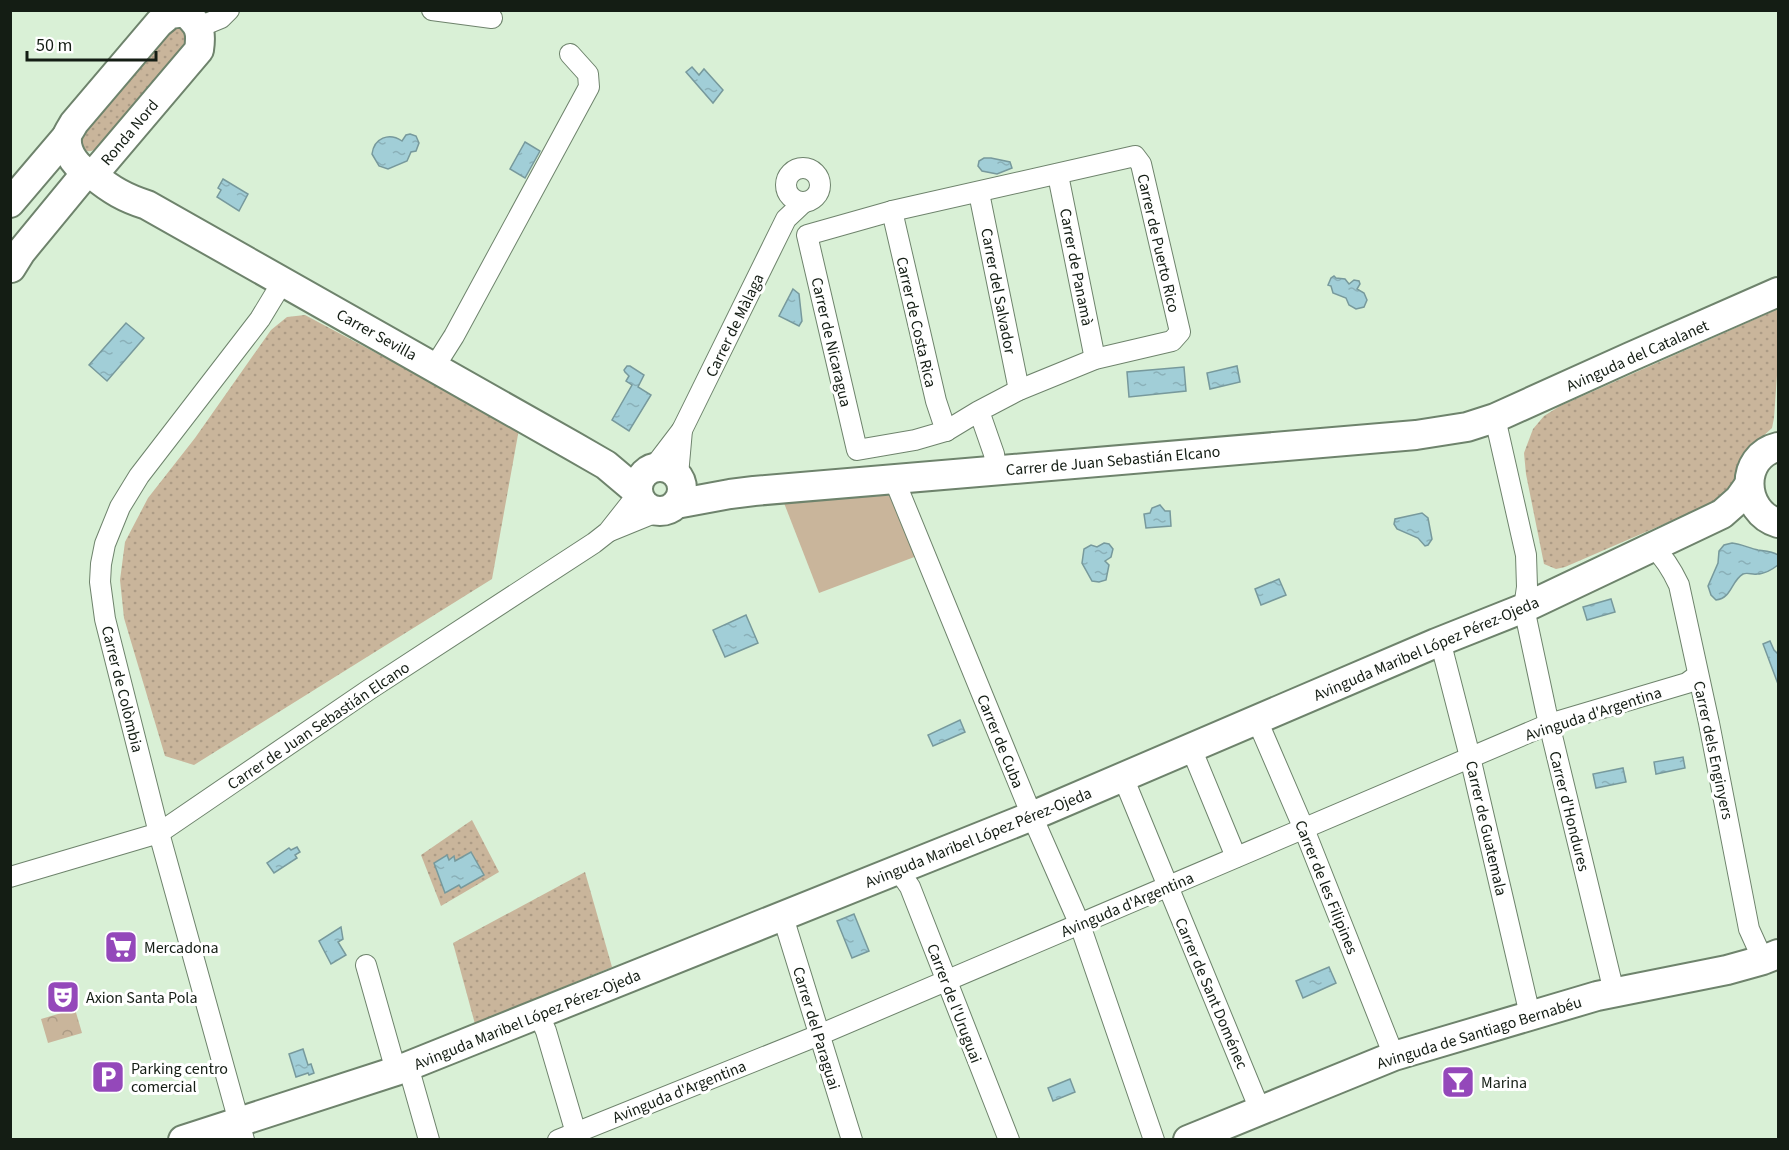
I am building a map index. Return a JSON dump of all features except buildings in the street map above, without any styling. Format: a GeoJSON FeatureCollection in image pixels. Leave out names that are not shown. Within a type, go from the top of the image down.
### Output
{"type":"FeatureCollection","features":[{"type":"Feature","properties":{"kind":"street"},"geometry":{"type":"LineString","coordinates":[[140,45],[141,10]]}},
{"type":"Feature","properties":{"kind":"street"},"geometry":{"type":"LineString","coordinates":[[10,203],[159,23],[170,14],[221,18],[229,10]]}},
{"type":"Feature","properties":{"kind":"street"},"geometry":{"type":"LineString","coordinates":[[432,10],[492,18]]}},
{"type":"Feature","properties":{"kind":"street","name":"Ronda Nord"},"geometry":{"type":"LineString","coordinates":[[67,136],[68,148],[75,163],[90,174],[118,145],[198,50],[200,39],[189,16]]}},
{"type":"Feature","properties":{"kind":"street"},"geometry":{"type":"LineString","coordinates":[[435,366],[589,87],[588,74],[570,54]]}},
{"type":"Feature","properties":{"kind":"street","name":"Carrer Sevilla"},"geometry":{"type":"LineString","coordinates":[[118,145],[127,181],[147,205]]}},
{"type":"Feature","properties":{"kind":"street","name":"Carrer de Puerto Rico"},"geometry":{"type":"LineString","coordinates":[[1058,175],[1136,156],[1141,164],[1180,332],[1172,341],[1095,359]]}},
{"type":"Feature","properties":{"kind":"street"},"geometry":{"type":"LineString","coordinates":[[801,167],[815,172],[820,186],[812,200],[804,202],[796,201],[789,196],[786,189],[788,176],[793,170],[801,167]]}},
{"type":"Feature","properties":{"kind":"street"},"geometry":{"type":"LineString","coordinates":[[11,264],[90,174]]}},
{"type":"Feature","properties":{"kind":"street","name":"Carrer Sevilla"},"geometry":{"type":"LineString","coordinates":[[90,174],[113,191],[129,200],[147,205],[435,366],[606,465],[659,486]]}},
{"type":"Feature","properties":{"kind":"street"},"geometry":{"type":"LineString","coordinates":[[892,212],[1058,175]]}},
{"type":"Feature","properties":{"kind":"street","name":"Carrer de Panamà"},"geometry":{"type":"LineString","coordinates":[[1058,175],[1095,359]]}},
{"type":"Feature","properties":{"kind":"street","name":"Carrer de Màlaga"},"geometry":{"type":"LineString","coordinates":[[786,189],[786,219]]}},
{"type":"Feature","properties":{"kind":"street","name":"Carrer del Salvador"},"geometry":{"type":"LineString","coordinates":[[979,193],[1018,390]]}},
{"type":"Feature","properties":{"kind":"street","name":"Carrer de Màlaga"},"geometry":{"type":"LineString","coordinates":[[659,486],[682,430],[786,219],[804,202]]}},
{"type":"Feature","properties":{"kind":"street","name":"Carrer de Nicaragua"},"geometry":{"type":"LineString","coordinates":[[892,212],[807,235],[857,450],[915,440],[946,430]]}},
{"type":"Feature","properties":{"kind":"street","name":"Carrer de Costa Rica"},"geometry":{"type":"LineString","coordinates":[[892,212],[936,401],[946,430]]}},
{"type":"Feature","properties":{"kind":"street","name":"Carrer de Colòmbia"},"geometry":{"type":"LineString","coordinates":[[241,1130],[159,833],[105,619],[100,582],[105,544],[120,507],[140,476],[260,319],[283,282]]}},
{"type":"Feature","properties":{"kind":"street","name":"Avinguda del Catalanet"},"geometry":{"type":"LineString","coordinates":[[1495,418],[1773,295]]}},
{"type":"Feature","properties":{"kind":"street"},"geometry":{"type":"LineString","coordinates":[[946,430],[1018,390],[1095,359]]}},
{"type":"Feature","properties":{"kind":"street"},"geometry":{"type":"LineString","coordinates":[[979,411],[994,454],[996,470]]}},
{"type":"Feature","properties":{"kind":"street","name":"Carrer de Juan Sebastián Elcano"},"geometry":{"type":"LineString","coordinates":[[10,877],[159,833],[370,689],[594,543],[659,486],[730,494],[1416,435],[1467,427],[1495,418]]}},
{"type":"Feature","properties":{"kind":"street","name":"Carrer d'Hondures"},"geometry":{"type":"LineString","coordinates":[[1495,418],[1526,555],[1527,587],[1524,608],[1549,724],[1614,992]]}},
{"type":"Feature","properties":{"kind":"street","name":"Avinguda Maribel López Pérez-Ojeda"},"geometry":{"type":"LineString","coordinates":[[183,1140],[241,1130],[539,1015],[1032,816],[1436,643],[1524,608],[1722,514],[1749,485],[1751,470],[1776,442]]}},
{"type":"Feature","properties":{"kind":"street","name":"Carrer de Cuba"},"geometry":{"type":"LineString","coordinates":[[894,479],[1032,816],[1080,925],[1154,1140]]}},
{"type":"Feature","properties":{"kind":"street"},"geometry":{"type":"LineString","coordinates":[[1749,485],[1752,501],[1761,515],[1779,524]]}},
{"type":"Feature","properties":{"kind":"street","name":"Carrer de Juan Sebastián Elcano"},"geometry":{"type":"LineString","coordinates":[[608,532],[659,486]]}},
{"type":"Feature","properties":{"kind":"street","name":"Carrer dels Enginyers"},"geometry":{"type":"LineString","coordinates":[[1653,547],[1672,568],[1679,585],[1709,723],[1749,929],[1771,957]]}},
{"type":"Feature","properties":{"kind":"street","name":"Carrer de Guatemala"},"geometry":{"type":"LineString","coordinates":[[1436,643],[1443,652],[1470,757],[1530,1015]]}},
{"type":"Feature","properties":{"kind":"street","name":"Avinguda d'Argentina"},"geometry":{"type":"LineString","coordinates":[[570,1137],[1080,925],[1549,724],[1687,683],[1698,675]]}},
{"type":"Feature","properties":{"kind":"street","name":"Carrer de les Filipines"},"geometry":{"type":"LineString","coordinates":[[1257,720],[1304,829],[1394,1056]]}},
{"type":"Feature","properties":{"kind":"street"},"geometry":{"type":"LineString","coordinates":[[1191,748],[1236,857]]}},
{"type":"Feature","properties":{"kind":"street","name":"Carrer de Sant Doménec"},"geometry":{"type":"LineString","coordinates":[[1123,777],[1260,1110]]}},
{"type":"Feature","properties":{"kind":"street","name":"Carrer de l'Uruguai"},"geometry":{"type":"LineString","coordinates":[[894,871],[903,877],[910,887],[1009,1140]]}},
{"type":"Feature","properties":{"kind":"street","name":"Carrer del Paraguai"},"geometry":{"type":"LineString","coordinates":[[783,917],[852,1140]]}},
{"type":"Feature","properties":{"kind":"street","name":"Avinguda de Santiago Bernabéu"},"geometry":{"type":"LineString","coordinates":[[1188,1140],[1394,1056],[1614,992],[1727,970],[1771,957]]}},
{"type":"Feature","properties":{"kind":"street"},"geometry":{"type":"LineString","coordinates":[[366,965],[429,1140]]}},
{"type":"Feature","properties":{"kind":"street"},"geometry":{"type":"LineString","coordinates":[[539,1015],[546,1031],[570,1137]]}},
{"type":"Feature","properties":{"kind":"green space"},"geometry":{"type":"Polygon","coordinates":[[[175,25],[184,28],[188,42],[99,146],[91,151],[85,150],[78,136],[175,25]]]}},
{"type":"Feature","properties":{"kind":"green space"},"geometry":{"type":"Polygon","coordinates":[[[1778,309],[1778,361],[1772,428],[1751,447],[1737,480],[1726,494],[1708,505],[1565,567],[1556,569],[1544,564],[1524,453],[1533,429],[1544,416],[1560,406],[1778,309]]]}},
{"type":"Feature","properties":{"kind":"green space"},"geometry":{"type":"Polygon","coordinates":[[[305,315],[519,429],[492,579],[194,765],[165,756],[124,618],[120,580],[125,542],[148,498],[195,438],[271,330],[287,317],[305,315]]]}},
{"type":"Feature","properties":{"kind":"green space"},"geometry":{"type":"Polygon","coordinates":[[[893,495],[917,556],[819,593],[784,503],[893,495]]]}},
{"type":"Feature","properties":{"kind":"green space"},"geometry":{"type":"Polygon","coordinates":[[[472,820],[499,872],[441,906],[421,855],[472,820]]]}},
{"type":"Feature","properties":{"kind":"green space"},"geometry":{"type":"Polygon","coordinates":[[[585,872],[612,967],[475,1024],[453,943],[585,872]]]}},
{"type":"Feature","properties":{"kind":"green space"},"geometry":{"type":"Polygon","coordinates":[[[75,1009],[82,1033],[48,1043],[41,1019],[75,1009]]]}},
{"type":"Feature","properties":{"kind":"water"},"geometry":{"type":"Polygon","coordinates":[[[692,67],[699,75],[704,69],[723,90],[713,103],[686,72],[692,67]]]}},
{"type":"Feature","properties":{"kind":"water"},"geometry":{"type":"Polygon","coordinates":[[[406,135],[416,136],[419,143],[416,151],[411,152],[407,161],[388,169],[379,166],[372,154],[379,140],[392,137],[402,141],[406,135]]]}},
{"type":"Feature","properties":{"kind":"water"},"geometry":{"type":"Polygon","coordinates":[[[525,142],[540,151],[525,178],[510,169],[525,142]]]}},
{"type":"Feature","properties":{"kind":"water"},"geometry":{"type":"Polygon","coordinates":[[[984,158],[1010,162],[1012,168],[997,174],[982,171],[978,166],[979,161],[984,158]]]}},
{"type":"Feature","properties":{"kind":"water"},"geometry":{"type":"Polygon","coordinates":[[[223,179],[248,194],[239,211],[217,197],[221,190],[218,188],[223,179]]]}},
{"type":"Feature","properties":{"kind":"water"},"geometry":{"type":"Polygon","coordinates":[[[1334,276],[1345,279],[1349,284],[1354,280],[1359,281],[1357,289],[1364,293],[1367,300],[1364,307],[1356,309],[1349,305],[1346,298],[1333,293],[1331,286],[1328,285],[1334,276]]]}},
{"type":"Feature","properties":{"kind":"water"},"geometry":{"type":"Polygon","coordinates":[[[793,289],[799,294],[802,321],[799,326],[779,316],[793,289]]]}},
{"type":"Feature","properties":{"kind":"water"},"geometry":{"type":"Polygon","coordinates":[[[126,323],[144,338],[107,381],[89,365],[126,323]]]}},
{"type":"Feature","properties":{"kind":"water"},"geometry":{"type":"Polygon","coordinates":[[[627,366],[644,375],[638,387],[651,395],[629,431],[612,420],[632,385],[626,381],[629,376],[624,370],[627,366]]]}},
{"type":"Feature","properties":{"kind":"water"},"geometry":{"type":"Polygon","coordinates":[[[1237,366],[1240,382],[1210,389],[1207,373],[1237,366]]]}},
{"type":"Feature","properties":{"kind":"water"},"geometry":{"type":"Polygon","coordinates":[[[1184,367],[1186,391],[1129,397],[1127,372],[1184,367]]]}},
{"type":"Feature","properties":{"kind":"water"},"geometry":{"type":"Polygon","coordinates":[[[1160,505],[1165,511],[1170,511],[1171,526],[1146,528],[1144,514],[1150,513],[1152,508],[1160,505]]]}},
{"type":"Feature","properties":{"kind":"water"},"geometry":{"type":"Polygon","coordinates":[[[1422,513],[1428,518],[1432,539],[1425,546],[1418,538],[1397,529],[1394,524],[1395,519],[1422,513]]]}},
{"type":"Feature","properties":{"kind":"water"},"geometry":{"type":"Polygon","coordinates":[[[1104,543],[1109,544],[1113,549],[1111,557],[1105,561],[1109,565],[1106,580],[1092,581],[1082,563],[1084,549],[1091,545],[1097,547],[1104,543]]]}},
{"type":"Feature","properties":{"kind":"water"},"geometry":{"type":"Polygon","coordinates":[[[1732,543],[1776,554],[1778,565],[1763,573],[1743,574],[1725,596],[1716,600],[1711,595],[1708,586],[1718,563],[1719,551],[1724,545],[1732,543]]]}},
{"type":"Feature","properties":{"kind":"water"},"geometry":{"type":"Polygon","coordinates":[[[1279,579],[1286,595],[1261,605],[1255,589],[1279,579]]]}},
{"type":"Feature","properties":{"kind":"water"},"geometry":{"type":"Polygon","coordinates":[[[1611,599],[1615,612],[1587,620],[1583,607],[1611,599]]]}},
{"type":"Feature","properties":{"kind":"water"},"geometry":{"type":"Polygon","coordinates":[[[746,615],[758,643],[725,657],[713,630],[746,615]]]}},
{"type":"Feature","properties":{"kind":"water"},"geometry":{"type":"Polygon","coordinates":[[[1770,641],[1778,654],[1778,684],[1763,644],[1770,641]]]}},
{"type":"Feature","properties":{"kind":"water"},"geometry":{"type":"Polygon","coordinates":[[[960,720],[965,732],[933,746],[928,735],[960,720]]]}},
{"type":"Feature","properties":{"kind":"water"},"geometry":{"type":"Polygon","coordinates":[[[1683,757],[1685,768],[1656,774],[1654,762],[1683,757]]]}},
{"type":"Feature","properties":{"kind":"water"},"geometry":{"type":"Polygon","coordinates":[[[1623,768],[1626,782],[1596,788],[1593,774],[1623,768]]]}},
{"type":"Feature","properties":{"kind":"water"},"geometry":{"type":"Polygon","coordinates":[[[297,847],[300,852],[295,855],[297,858],[274,873],[267,863],[289,848],[291,850],[297,847]]]}},
{"type":"Feature","properties":{"kind":"water"},"geometry":{"type":"Polygon","coordinates":[[[471,852],[484,875],[461,888],[459,885],[445,893],[434,863],[447,855],[449,860],[454,856],[455,861],[471,852]]]}},
{"type":"Feature","properties":{"kind":"water"},"geometry":{"type":"Polygon","coordinates":[[[854,914],[869,951],[852,958],[837,921],[854,914]]]}},
{"type":"Feature","properties":{"kind":"water"},"geometry":{"type":"Polygon","coordinates":[[[341,927],[343,939],[338,942],[346,955],[331,964],[319,941],[341,927]]]}},
{"type":"Feature","properties":{"kind":"water"},"geometry":{"type":"Polygon","coordinates":[[[1329,967],[1336,983],[1303,998],[1296,981],[1329,967]]]}},
{"type":"Feature","properties":{"kind":"water"},"geometry":{"type":"Polygon","coordinates":[[[303,1049],[308,1065],[311,1064],[314,1073],[296,1077],[289,1054],[303,1049]]]}},
{"type":"Feature","properties":{"kind":"water"},"geometry":{"type":"Polygon","coordinates":[[[1070,1079],[1075,1092],[1053,1101],[1048,1088],[1070,1079]]]}},
{"type":"Feature","properties":{"kind":"place","name":"Mercadona"},"geometry":{"type":"Point","coordinates":[121,947]}},
{"type":"Feature","properties":{"kind":"place","name":"Axion Santa Pola"},"geometry":{"type":"Point","coordinates":[63,997]}},
{"type":"Feature","properties":{"kind":"place","name":"Parking centro comercial"},"geometry":{"type":"Point","coordinates":[108,1077]}},
{"type":"Feature","properties":{"kind":"place","name":"Marina"},"geometry":{"type":"Point","coordinates":[1458,1082]}}]}
